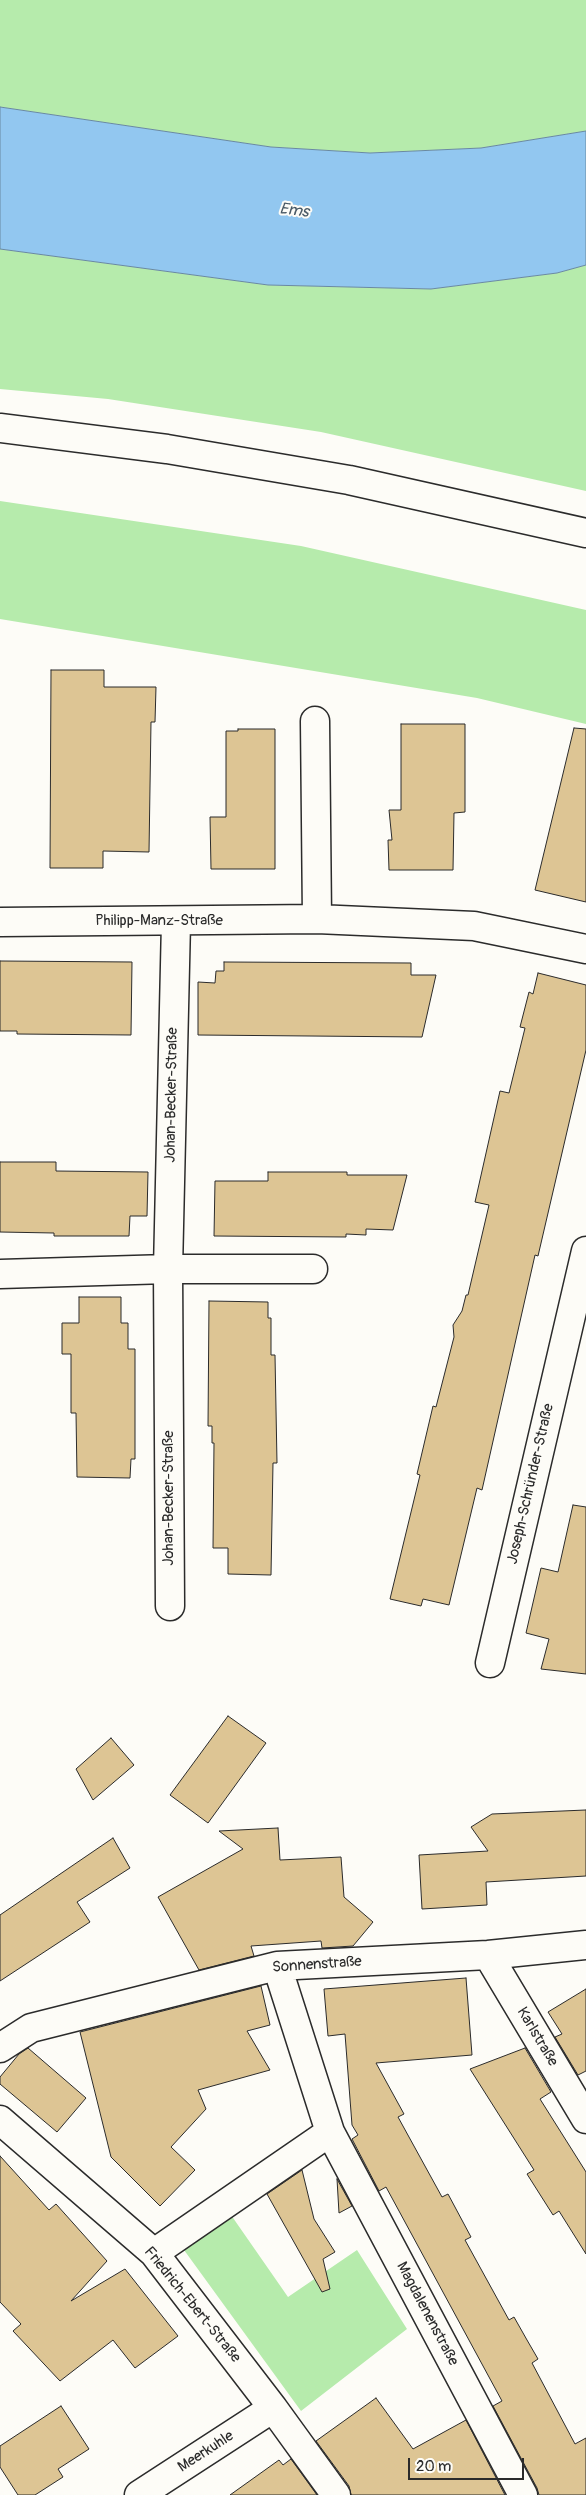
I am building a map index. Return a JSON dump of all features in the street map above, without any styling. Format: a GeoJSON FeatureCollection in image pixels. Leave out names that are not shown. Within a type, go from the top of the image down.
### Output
{"type":"FeatureCollection","features":[{"type":"Feature","properties":{"kind":"street"},"geometry":{"type":"LineString","coordinates":[[0,428],[167,449],[339,478],[586,533]]}},
{"type":"Feature","properties":{"kind":"street"},"geometry":{"type":"LineString","coordinates":[[315,721],[317,920]]}},
{"type":"Feature","properties":{"kind":"street","name":"Philipp-Manz-Straße"},"geometry":{"type":"LineString","coordinates":[[0,922],[317,920],[474,926],[586,949]]}},
{"type":"Feature","properties":{"kind":"street","name":"Johan-Becker-Straße"},"geometry":{"type":"LineString","coordinates":[[170,1606],[168,1269],[176,922]]}},
{"type":"Feature","properties":{"kind":"street","name":"Joseph-Schründer-Straße"},"geometry":{"type":"LineString","coordinates":[[490,1663],[580,1306],[586,1251]]}},
{"type":"Feature","properties":{"kind":"street"},"geometry":{"type":"LineString","coordinates":[[0,1274],[168,1269],[313,1269]]}},
{"type":"Feature","properties":{"kind":"street","name":"Sonnenstraße"},"geometry":{"type":"LineString","coordinates":[[0,2048],[31,2028],[277,1966],[488,1955],[586,1945]]}},
{"type":"Feature","properties":{"kind":"street","name":"Karlstraße"},"geometry":{"type":"LineString","coordinates":[[488,1955],[586,2118]]}},
{"type":"Feature","properties":{"kind":"street","name":"Magdalenenstraße"},"geometry":{"type":"LineString","coordinates":[[277,1966],[330,2132],[523,2495]]}},
{"type":"Feature","properties":{"kind":"street","name":"Friedrich-Ebert-Straße"},"geometry":{"type":"LineString","coordinates":[[0,2120],[154,2252],[273,2408],[336,2495]]}},
{"type":"Feature","properties":{"kind":"street"},"geometry":{"type":"LineString","coordinates":[[154,2252],[330,2132]]}},
{"type":"Feature","properties":{"kind":"street","name":"Meerkuhle"},"geometry":{"type":"LineString","coordinates":[[138,2495],[273,2408]]}},
{"type":"Feature","properties":{"kind":"green space"},"geometry":{"type":"Polygon","coordinates":[[[0,0],[586,0],[586,131],[481,148],[370,153],[271,147],[0,107],[0,0]]]}},
{"type":"Feature","properties":{"kind":"green space"},"geometry":{"type":"Polygon","coordinates":[[[0,249],[268,285],[431,289],[557,273],[586,265],[586,491],[321,432],[108,399],[0,389],[0,249]]]}},
{"type":"Feature","properties":{"kind":"green space"},"geometry":{"type":"Polygon","coordinates":[[[0,501],[301,546],[586,610],[586,724],[477,698],[0,619],[0,501]]]}},
{"type":"Feature","properties":{"kind":"green space"},"geometry":{"type":"Polygon","coordinates":[[[231,2215],[288,2297],[357,2250],[407,2329],[301,2411],[184,2250],[231,2215]]]}},
{"type":"Feature","properties":{"kind":"water","name":"Ems"},"geometry":{"type":"Polygon","coordinates":[[[0,107],[271,147],[370,153],[481,148],[586,131],[586,265],[557,273],[431,289],[268,285],[0,249],[0,107]]]}},
{"type":"Feature","properties":{"kind":"building"},"geometry":{"type":"Polygon","coordinates":[[[51,670],[104,670],[104,687],[156,687],[155,722],[151,722],[149,852],[103,851],[103,868],[50,868],[51,670]]]}},
{"type":"Feature","properties":{"kind":"building"},"geometry":{"type":"Polygon","coordinates":[[[401,724],[465,724],[465,812],[454,813],[453,870],[389,870],[388,840],[392,840],[389,810],[401,810],[401,724]]]}},
{"type":"Feature","properties":{"kind":"building"},"geometry":{"type":"Polygon","coordinates":[[[574,728],[586,729],[586,902],[535,890],[574,728]]]}},
{"type":"Feature","properties":{"kind":"building"},"geometry":{"type":"Polygon","coordinates":[[[238,729],[275,729],[275,869],[211,869],[210,817],[226,817],[226,731],[238,731],[238,729]]]}},
{"type":"Feature","properties":{"kind":"building"},"geometry":{"type":"Polygon","coordinates":[[[0,961],[132,962],[131,1035],[17,1034],[17,1031],[0,1031],[0,961]]]}},
{"type":"Feature","properties":{"kind":"building"},"geometry":{"type":"Polygon","coordinates":[[[224,962],[411,963],[411,975],[436,975],[422,1037],[198,1035],[198,982],[215,983],[216,971],[224,971],[224,962]]]}},
{"type":"Feature","properties":{"kind":"building"},"geometry":{"type":"Polygon","coordinates":[[[538,973],[586,985],[586,1050],[538,1256],[535,1255],[482,1490],[477,1488],[449,1605],[423,1599],[421,1606],[390,1599],[420,1475],[417,1474],[433,1406],[436,1407],[454,1337],[453,1325],[462,1311],[466,1295],[468,1295],[489,1205],[475,1202],[500,1091],[509,1093],[525,1028],[520,1027],[529,992],[533,994],[538,973]]]}},
{"type":"Feature","properties":{"kind":"building"},"geometry":{"type":"Polygon","coordinates":[[[0,1162],[56,1162],[56,1171],[148,1172],[147,1216],[130,1216],[129,1236],[54,1236],[54,1233],[0,1232],[0,1162]]]}},
{"type":"Feature","properties":{"kind":"building"},"geometry":{"type":"Polygon","coordinates":[[[268,1172],[347,1172],[347,1175],[407,1175],[393,1230],[366,1229],[366,1235],[346,1234],[346,1237],[214,1236],[215,1181],[268,1181],[268,1172]]]}},
{"type":"Feature","properties":{"kind":"building"},"geometry":{"type":"Polygon","coordinates":[[[79,1297],[121,1297],[121,1323],[128,1323],[128,1349],[135,1349],[135,1459],[131,1459],[130,1478],[77,1477],[76,1413],[71,1413],[71,1354],[62,1354],[62,1323],[79,1323],[79,1297]]]}},
{"type":"Feature","properties":{"kind":"building"},"geometry":{"type":"Polygon","coordinates":[[[209,1301],[268,1302],[268,1318],[271,1318],[271,1355],[275,1355],[277,1463],[273,1463],[271,1575],[228,1574],[228,1548],[213,1548],[214,1443],[212,1443],[212,1426],[208,1426],[209,1301]]]}},
{"type":"Feature","properties":{"kind":"building"},"geometry":{"type":"Polygon","coordinates":[[[573,1505],[586,1507],[586,1674],[541,1669],[549,1639],[526,1633],[541,1568],[558,1572],[573,1505]]]}},
{"type":"Feature","properties":{"kind":"building"},"geometry":{"type":"Polygon","coordinates":[[[228,1716],[266,1743],[208,1823],[170,1795],[228,1716]]]}},
{"type":"Feature","properties":{"kind":"building"},"geometry":{"type":"Polygon","coordinates":[[[111,1738],[134,1765],[93,1800],[76,1769],[111,1738]]]}},
{"type":"Feature","properties":{"kind":"building"},"geometry":{"type":"Polygon","coordinates":[[[586,1810],[586,1876],[486,1882],[487,1905],[422,1909],[419,1855],[488,1851],[471,1827],[492,1814],[586,1810]]]}},
{"type":"Feature","properties":{"kind":"building"},"geometry":{"type":"Polygon","coordinates":[[[278,1828],[280,1860],[341,1857],[344,1897],[373,1922],[353,1946],[322,1948],[321,1941],[251,1946],[254,1956],[199,1970],[158,1897],[243,1849],[219,1831],[278,1828]]]}},
{"type":"Feature","properties":{"kind":"building"},"geometry":{"type":"Polygon","coordinates":[[[113,1838],[130,1868],[77,1902],[90,1922],[0,1981],[0,1915],[113,1838]]]}},
{"type":"Feature","properties":{"kind":"building"},"geometry":{"type":"Polygon","coordinates":[[[466,1978],[472,2055],[376,2063],[404,2114],[398,2117],[442,2197],[448,2194],[471,2237],[465,2240],[509,2320],[514,2317],[538,2359],[532,2363],[575,2444],[586,2438],[586,2495],[539,2495],[493,2406],[502,2401],[386,2187],[379,2191],[352,2139],[358,2135],[352,2125],[345,2034],[328,2036],[324,1989],[466,1978]]]}},
{"type":"Feature","properties":{"kind":"building"},"geometry":{"type":"Polygon","coordinates":[[[261,1986],[270,2025],[247,2031],[270,2070],[198,2090],[206,2109],[171,2147],[195,2170],[160,2206],[111,2157],[80,2032],[261,1986]]]}},
{"type":"Feature","properties":{"kind":"building"},"geometry":{"type":"Polygon","coordinates":[[[586,1989],[586,2071],[578,2075],[555,2037],[562,2034],[548,2012],[586,1989]]]}},
{"type":"Feature","properties":{"kind":"building"},"geometry":{"type":"Polygon","coordinates":[[[28,2048],[86,2098],[57,2132],[0,2084],[0,2077],[19,2054],[28,2048]]]}},
{"type":"Feature","properties":{"kind":"building"},"geometry":{"type":"Polygon","coordinates":[[[525,2048],[551,2092],[540,2099],[586,2172],[586,2254],[559,2211],[553,2215],[527,2174],[534,2170],[470,2069],[525,2048]]]}},
{"type":"Feature","properties":{"kind":"building"},"geometry":{"type":"Polygon","coordinates":[[[0,2156],[49,2210],[56,2204],[107,2261],[71,2301],[125,2269],[178,2336],[135,2368],[113,2340],[60,2381],[13,2331],[21,2324],[0,2302],[0,2156]]]}},
{"type":"Feature","properties":{"kind":"building"},"geometry":{"type":"Polygon","coordinates":[[[302,2170],[314,2219],[335,2252],[323,2259],[330,2289],[322,2292],[267,2194],[302,2170]]]}},
{"type":"Feature","properties":{"kind":"building"},"geometry":{"type":"Polygon","coordinates":[[[337,2179],[352,2206],[339,2213],[337,2179]]]}},
{"type":"Feature","properties":{"kind":"building"},"geometry":{"type":"Polygon","coordinates":[[[376,2398],[413,2449],[466,2420],[505,2495],[351,2495],[349,2486],[316,2441],[376,2398]]]}},
{"type":"Feature","properties":{"kind":"building"},"geometry":{"type":"Polygon","coordinates":[[[61,2406],[89,2449],[58,2469],[63,2477],[35,2495],[18,2495],[0,2467],[0,2446],[61,2406]]]}},
{"type":"Feature","properties":{"kind":"building"},"geometry":{"type":"Polygon","coordinates":[[[291,2459],[317,2495],[230,2495],[279,2460],[283,2465],[291,2459]]]}}]}
